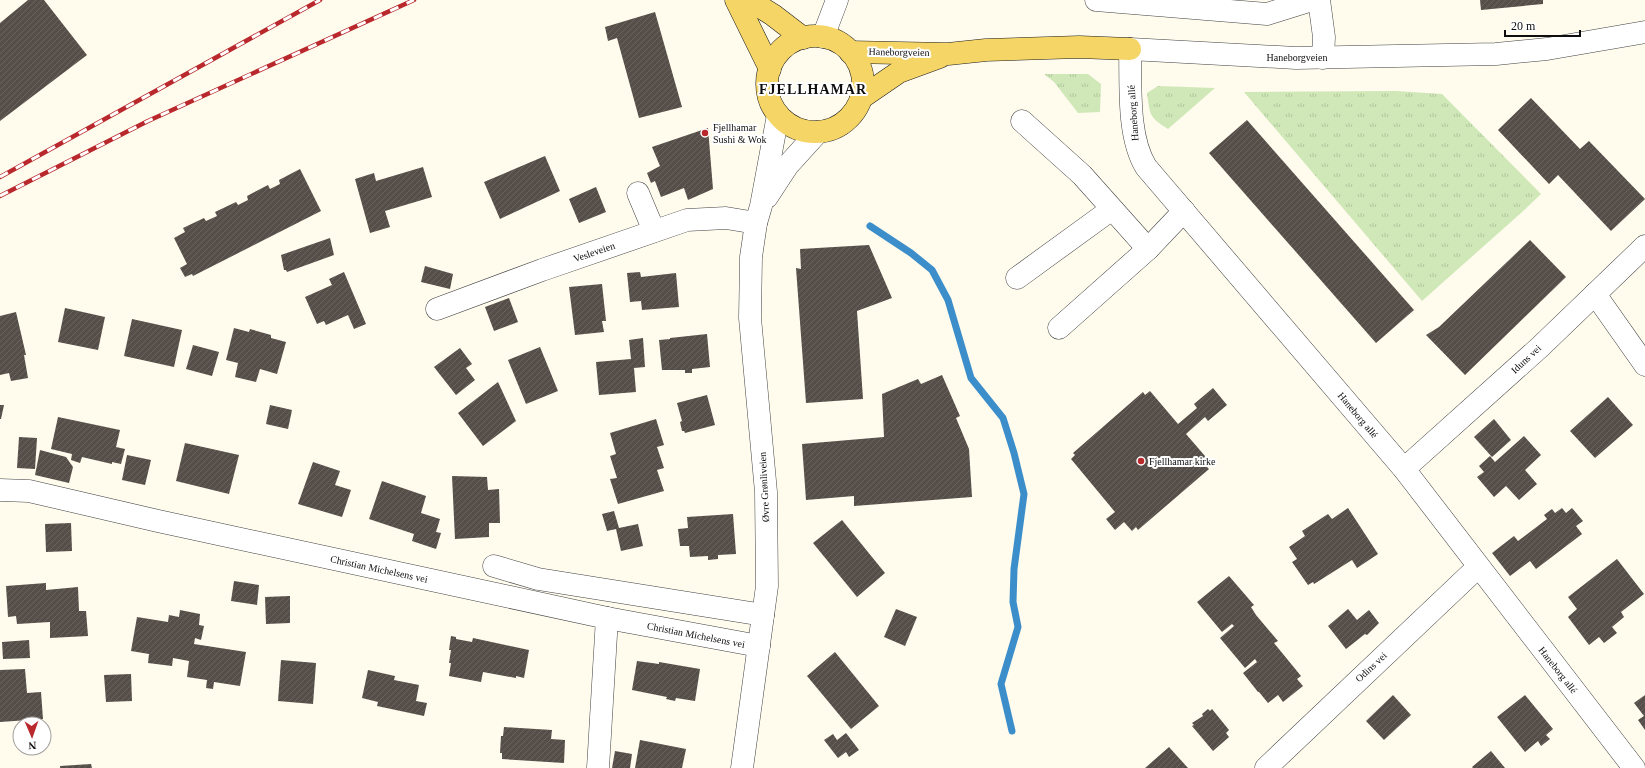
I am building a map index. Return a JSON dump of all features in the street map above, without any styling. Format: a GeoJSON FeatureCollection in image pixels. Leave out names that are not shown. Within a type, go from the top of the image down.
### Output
{"type":"FeatureCollection","features":[{"type":"Feature","properties":{"kind":"main road"},"geometry":{"type":"LineString","coordinates":[[736,0],[770,69]]}},
{"type":"Feature","properties":{"kind":"main road"},"geometry":{"type":"LineString","coordinates":[[749,0],[813,37],[833,40],[850,52],[861,69],[863,84],[861,98],[855,111],[845,122],[832,129],[818,132],[804,131],[790,125],[778,115],[770,101],[767,85],[770,69],[774,59],[784,48],[813,37]]}},
{"type":"Feature","properties":{"kind":"main road","name":"Haneborgveien"},"geometry":{"type":"LineString","coordinates":[[850,52],[948,54],[986,50],[1079,47],[1130,49]]}},
{"type":"Feature","properties":{"kind":"main road","name":"Haneborgveien"},"geometry":{"type":"LineString","coordinates":[[861,98],[900,72],[948,54]]}},
{"type":"Feature","properties":{"kind":"street"},"geometry":{"type":"LineString","coordinates":[[813,37],[837,0]]}},
{"type":"Feature","properties":{"kind":"street"},"geometry":{"type":"LineString","coordinates":[[1096,0],[1267,14],[1312,0]]}},
{"type":"Feature","properties":{"kind":"street"},"geometry":{"type":"LineString","coordinates":[[1319,0],[1324,37],[1323,58]]}},
{"type":"Feature","properties":{"kind":"street","name":"Haneborgveien"},"geometry":{"type":"LineString","coordinates":[[1130,49],[1266,57],[1323,58],[1503,54],[1547,49],[1645,32]]}},
{"type":"Feature","properties":{"kind":"street","name":"Haneborg allé"},"geometry":{"type":"LineString","coordinates":[[1130,49],[1135,146],[1146,167],[1404,469],[1634,768]]}},
{"type":"Feature","properties":{"kind":"street","name":"Øvre Grønliveien"},"geometry":{"type":"LineString","coordinates":[[742,768],[767,586],[766,492],[750,318],[751,257],[778,115]]}},
{"type":"Feature","properties":{"kind":"street"},"geometry":{"type":"LineString","coordinates":[[1022,121],[1082,174],[1148,249]]}},
{"type":"Feature","properties":{"kind":"street","name":"Øvre Grønliveien"},"geometry":{"type":"LineString","coordinates":[[758,215],[788,165],[818,132]]}},
{"type":"Feature","properties":{"kind":"street"},"geometry":{"type":"LineString","coordinates":[[638,192],[654,231]]}},
{"type":"Feature","properties":{"kind":"street"},"geometry":{"type":"LineString","coordinates":[[1018,278],[1112,209]]}},
{"type":"Feature","properties":{"kind":"street"},"geometry":{"type":"LineString","coordinates":[[1059,328],[1148,249],[1184,211]]}},
{"type":"Feature","properties":{"kind":"street","name":"Vesleveien"},"geometry":{"type":"LineString","coordinates":[[437,309],[687,220],[758,215]]}},
{"type":"Feature","properties":{"kind":"street","name":"Iduns vei"},"geometry":{"type":"LineString","coordinates":[[1404,469],[1450,429],[1645,246]]}},
{"type":"Feature","properties":{"kind":"street"},"geometry":{"type":"LineString","coordinates":[[1595,294],[1645,364]]}},
{"type":"Feature","properties":{"kind":"street","name":"Christian Michelsens vei"},"geometry":{"type":"LineString","coordinates":[[0,490],[29,492],[607,618],[759,646]]}},
{"type":"Feature","properties":{"kind":"street"},"geometry":{"type":"LineString","coordinates":[[494,566],[538,579],[763,615]]}},
{"type":"Feature","properties":{"kind":"street","name":"Odins vei"},"geometry":{"type":"LineString","coordinates":[[1266,768],[1478,567]]}},
{"type":"Feature","properties":{"kind":"street"},"geometry":{"type":"LineString","coordinates":[[598,768],[607,618]]}},
{"type":"Feature","properties":{"kind":"green space"},"geometry":{"type":"Polygon","coordinates":[[[1044,74],[1088,74],[1101,84],[1100,112],[1078,113],[1054,82],[1044,74]]]}},
{"type":"Feature","properties":{"kind":"green space"},"geometry":{"type":"Polygon","coordinates":[[[1158,86],[1215,88],[1168,129],[1154,118],[1150,111],[1147,93],[1158,86]]]}},
{"type":"Feature","properties":{"kind":"green space"},"geometry":{"type":"Polygon","coordinates":[[[1396,91],[1442,94],[1541,194],[1422,301],[1244,92],[1396,91]]]}},
{"type":"Feature","properties":{"kind":"building"},"geometry":{"type":"Polygon","coordinates":[[[28,0],[44,0],[87,55],[0,121],[0,23],[28,0]]]}},
{"type":"Feature","properties":{"kind":"building"},"geometry":{"type":"Polygon","coordinates":[[[1480,0],[1543,0],[1543,4],[1481,10],[1480,0]]]}},
{"type":"Feature","properties":{"kind":"building"},"geometry":{"type":"Polygon","coordinates":[[[655,12],[682,107],[639,118],[617,38],[608,41],[605,27],[655,12]]]}},
{"type":"Feature","properties":{"kind":"building"},"geometry":{"type":"Polygon","coordinates":[[[1531,98],[1580,149],[1589,141],[1645,199],[1611,231],[1558,175],[1549,184],[1498,130],[1531,98]]]}},
{"type":"Feature","properties":{"kind":"building"},"geometry":{"type":"Polygon","coordinates":[[[1247,120],[1414,310],[1376,343],[1209,153],[1247,120]]]}},
{"type":"Feature","properties":{"kind":"building"},"geometry":{"type":"Polygon","coordinates":[[[708,128],[713,189],[688,200],[684,188],[661,197],[655,181],[651,183],[647,173],[660,166],[652,147],[708,128]]]}},
{"type":"Feature","properties":{"kind":"building"},"geometry":{"type":"Polygon","coordinates":[[[545,156],[560,191],[500,219],[484,182],[545,156]]]}},
{"type":"Feature","properties":{"kind":"building"},"geometry":{"type":"Polygon","coordinates":[[[423,167],[432,197],[385,211],[390,227],[370,233],[355,179],[374,173],[376,181],[423,167]]]}},
{"type":"Feature","properties":{"kind":"building"},"geometry":{"type":"Polygon","coordinates":[[[300,169],[321,211],[193,276],[192,274],[185,277],[180,268],[187,264],[174,238],[185,232],[183,228],[204,218],[206,221],[217,216],[215,212],[236,202],[238,205],[248,200],[247,196],[268,185],[270,189],[280,184],[279,180],[300,169]]]}},
{"type":"Feature","properties":{"kind":"building"},"geometry":{"type":"Polygon","coordinates":[[[596,187],[606,212],[579,223],[569,199],[596,187]]]}},
{"type":"Feature","properties":{"kind":"building"},"geometry":{"type":"Polygon","coordinates":[[[330,238],[334,255],[287,272],[284,270],[281,255],[330,238]]]}},
{"type":"Feature","properties":{"kind":"building"},"geometry":{"type":"Polygon","coordinates":[[[1530,240],[1566,277],[1465,375],[1426,335],[1439,327],[1530,240]]]}},
{"type":"Feature","properties":{"kind":"building"},"geometry":{"type":"Polygon","coordinates":[[[869,245],[892,298],[857,311],[863,399],[806,403],[796,268],[801,269],[800,249],[869,245]]]}},
{"type":"Feature","properties":{"kind":"building"},"geometry":{"type":"Polygon","coordinates":[[[425,266],[453,274],[450,289],[421,282],[425,266]]]}},
{"type":"Feature","properties":{"kind":"building"},"geometry":{"type":"Polygon","coordinates":[[[344,272],[366,324],[354,329],[348,315],[326,325],[324,321],[317,324],[305,297],[332,285],[329,279],[344,272]]]}},
{"type":"Feature","properties":{"kind":"building"},"geometry":{"type":"Polygon","coordinates":[[[640,272],[641,277],[676,273],[679,307],[642,310],[641,301],[630,302],[627,273],[640,272]]]}},
{"type":"Feature","properties":{"kind":"building"},"geometry":{"type":"Polygon","coordinates":[[[602,284],[606,321],[602,321],[604,332],[575,335],[569,287],[602,284]]]}},
{"type":"Feature","properties":{"kind":"building"},"geometry":{"type":"Polygon","coordinates":[[[509,298],[518,322],[494,331],[485,307],[509,298]]]}},
{"type":"Feature","properties":{"kind":"building"},"geometry":{"type":"Polygon","coordinates":[[[65,308],[105,317],[98,350],[58,342],[65,308]]]}},
{"type":"Feature","properties":{"kind":"building"},"geometry":{"type":"Polygon","coordinates":[[[16,312],[26,355],[24,355],[28,378],[11,381],[9,373],[0,375],[0,316],[16,312]]]}},
{"type":"Feature","properties":{"kind":"building"},"geometry":{"type":"Polygon","coordinates":[[[132,319],[182,330],[174,367],[124,356],[132,319]]]}},
{"type":"Feature","properties":{"kind":"building"},"geometry":{"type":"Polygon","coordinates":[[[234,328],[249,332],[250,329],[271,335],[271,338],[286,342],[277,374],[260,369],[256,382],[235,377],[238,363],[226,360],[234,328]]]}},
{"type":"Feature","properties":{"kind":"building"},"geometry":{"type":"Polygon","coordinates":[[[707,334],[710,367],[692,369],[692,373],[685,373],[685,370],[662,370],[659,340],[707,334]]]}},
{"type":"Feature","properties":{"kind":"building"},"geometry":{"type":"Polygon","coordinates":[[[643,338],[645,367],[634,368],[636,392],[599,395],[596,362],[631,359],[629,340],[643,338]]]}},
{"type":"Feature","properties":{"kind":"building"},"geometry":{"type":"Polygon","coordinates":[[[193,345],[219,352],[212,376],[186,369],[193,345]]]}},
{"type":"Feature","properties":{"kind":"building"},"geometry":{"type":"Polygon","coordinates":[[[540,347],[558,391],[526,404],[508,360],[540,347]]]}},
{"type":"Feature","properties":{"kind":"building"},"geometry":{"type":"Polygon","coordinates":[[[460,348],[472,364],[466,368],[475,380],[456,395],[434,367],[460,348]]]}},
{"type":"Feature","properties":{"kind":"building"},"geometry":{"type":"Polygon","coordinates":[[[942,375],[960,416],[956,418],[969,449],[972,497],[854,506],[854,496],[806,500],[802,444],[884,437],[882,394],[918,379],[921,384],[942,375]]]}},
{"type":"Feature","properties":{"kind":"building"},"geometry":{"type":"Polygon","coordinates":[[[498,382],[516,421],[483,446],[458,413],[498,382]]]}},
{"type":"Feature","properties":{"kind":"building","name":"Fjellhamar kirke"},"geometry":{"type":"Polygon","coordinates":[[[1213,388],[1227,405],[1208,421],[1205,417],[1186,434],[1211,463],[1207,467],[1209,469],[1138,530],[1136,527],[1132,531],[1124,522],[1115,530],[1106,519],[1115,512],[1071,459],[1075,455],[1073,453],[1143,392],[1145,395],[1150,391],[1178,424],[1197,408],[1194,404],[1213,388]]]}},
{"type":"Feature","properties":{"kind":"building"},"geometry":{"type":"Polygon","coordinates":[[[707,395],[715,425],[685,433],[682,431],[680,422],[682,421],[677,403],[707,395]]]}},
{"type":"Feature","properties":{"kind":"building"},"geometry":{"type":"Polygon","coordinates":[[[1608,397],[1633,425],[1595,458],[1570,431],[1608,397]]]}},
{"type":"Feature","properties":{"kind":"building"},"geometry":{"type":"Polygon","coordinates":[[[0,405],[4,405],[1,419],[0,419],[0,405]]]}},
{"type":"Feature","properties":{"kind":"building"},"geometry":{"type":"Polygon","coordinates":[[[270,405],[292,410],[288,429],[266,424],[270,405]]]}},
{"type":"Feature","properties":{"kind":"building"},"geometry":{"type":"Polygon","coordinates":[[[58,417],[120,430],[116,447],[125,449],[121,464],[112,462],[112,464],[82,457],[80,463],[71,460],[72,454],[51,449],[58,417]]]}},
{"type":"Feature","properties":{"kind":"building"},"geometry":{"type":"Polygon","coordinates":[[[656,419],[664,445],[657,447],[664,468],[657,470],[664,491],[618,504],[610,479],[617,478],[610,456],[616,454],[610,433],[656,419]]]}},
{"type":"Feature","properties":{"kind":"building"},"geometry":{"type":"Polygon","coordinates":[[[1494,419],[1511,440],[1492,457],[1474,437],[1494,419]]]}},
{"type":"Feature","properties":{"kind":"building"},"geometry":{"type":"Polygon","coordinates":[[[1524,436],[1541,455],[1525,470],[1537,484],[1519,500],[1506,486],[1494,497],[1477,477],[1484,472],[1479,466],[1490,456],[1495,462],[1524,436]]]}},
{"type":"Feature","properties":{"kind":"building"},"geometry":{"type":"Polygon","coordinates":[[[19,437],[37,438],[35,469],[17,468],[19,437]]]}},
{"type":"Feature","properties":{"kind":"building"},"geometry":{"type":"Polygon","coordinates":[[[185,443],[239,455],[229,494],[176,481],[185,443]]]}},
{"type":"Feature","properties":{"kind":"building"},"geometry":{"type":"Polygon","coordinates":[[[40,450],[66,457],[73,467],[69,483],[35,475],[40,450]]]}},
{"type":"Feature","properties":{"kind":"building"},"geometry":{"type":"Polygon","coordinates":[[[127,455],[151,460],[145,485],[122,480],[127,455]]]}},
{"type":"Feature","properties":{"kind":"building"},"geometry":{"type":"Polygon","coordinates":[[[313,462],[340,471],[335,485],[351,490],[342,517],[298,504],[313,462]]]}},
{"type":"Feature","properties":{"kind":"building"},"geometry":{"type":"Polygon","coordinates":[[[452,476],[487,477],[488,490],[499,489],[500,523],[489,523],[489,537],[455,539],[452,476]]]}},
{"type":"Feature","properties":{"kind":"building"},"geometry":{"type":"Polygon","coordinates":[[[382,481],[426,496],[421,513],[440,519],[436,532],[441,533],[436,549],[412,541],[414,534],[369,519],[382,481]]]}},
{"type":"Feature","properties":{"kind":"building"},"geometry":{"type":"Polygon","coordinates":[[[1348,508],[1378,554],[1357,568],[1352,560],[1314,584],[1313,582],[1308,585],[1292,562],[1297,559],[1289,547],[1305,536],[1302,531],[1328,514],[1332,519],[1348,508]]]}},
{"type":"Feature","properties":{"kind":"building"},"geometry":{"type":"Polygon","coordinates":[[[1562,508],[1566,513],[1572,508],[1583,521],[1576,526],[1582,534],[1536,569],[1530,561],[1510,576],[1492,553],[1514,536],[1518,541],[1547,519],[1544,515],[1552,509],[1555,513],[1562,508]]]}},
{"type":"Feature","properties":{"kind":"building"},"geometry":{"type":"Polygon","coordinates":[[[614,511],[619,528],[638,524],[643,546],[621,551],[616,529],[607,531],[602,514],[614,511]]]}},
{"type":"Feature","properties":{"kind":"building"},"geometry":{"type":"Polygon","coordinates":[[[733,514],[736,554],[718,555],[718,559],[708,560],[708,556],[690,557],[689,546],[680,546],[678,529],[688,528],[687,517],[733,514]]]}},
{"type":"Feature","properties":{"kind":"building"},"geometry":{"type":"Polygon","coordinates":[[[842,520],[885,573],[857,597],[813,543],[842,520]]]}},
{"type":"Feature","properties":{"kind":"building"},"geometry":{"type":"Polygon","coordinates":[[[71,523],[72,551],[46,552],[45,524],[71,523]]]}},
{"type":"Feature","properties":{"kind":"building"},"geometry":{"type":"Polygon","coordinates":[[[1617,559],[1644,594],[1621,612],[1624,617],[1612,627],[1617,633],[1604,643],[1599,637],[1589,645],[1568,617],[1577,609],[1568,597],[1617,559]]]}},
{"type":"Feature","properties":{"kind":"building"},"geometry":{"type":"Polygon","coordinates":[[[1229,576],[1254,605],[1251,607],[1256,615],[1278,641],[1274,643],[1301,676],[1297,679],[1303,686],[1283,702],[1278,695],[1268,703],[1258,692],[1243,673],[1257,662],[1255,659],[1245,668],[1220,638],[1234,626],[1232,624],[1222,632],[1197,602],[1229,576]]]}},
{"type":"Feature","properties":{"kind":"building"},"geometry":{"type":"Polygon","coordinates":[[[234,581],[259,585],[257,605],[231,601],[234,581]]]}},
{"type":"Feature","properties":{"kind":"building"},"geometry":{"type":"Polygon","coordinates":[[[46,583],[46,590],[78,587],[79,611],[86,611],[88,636],[50,638],[50,622],[17,624],[16,616],[8,617],[6,586],[46,583]]]}},
{"type":"Feature","properties":{"kind":"building"},"geometry":{"type":"Polygon","coordinates":[[[290,596],[290,623],[266,624],[265,597],[290,596]]]}},
{"type":"Feature","properties":{"kind":"building"},"geometry":{"type":"Polygon","coordinates":[[[896,609],[917,617],[905,646],[884,637],[896,609]]]}},
{"type":"Feature","properties":{"kind":"building"},"geometry":{"type":"Polygon","coordinates":[[[1348,609],[1357,620],[1369,610],[1379,623],[1367,635],[1365,634],[1346,649],[1328,626],[1348,609]]]}},
{"type":"Feature","properties":{"kind":"building"},"geometry":{"type":"Polygon","coordinates":[[[180,610],[200,614],[199,625],[204,626],[201,640],[195,638],[194,644],[246,652],[240,686],[214,682],[213,689],[206,688],[207,680],[187,677],[189,661],[173,658],[172,666],[148,663],[149,654],[131,651],[137,617],[168,622],[169,615],[179,617],[180,610]]]}},
{"type":"Feature","properties":{"kind":"building"},"geometry":{"type":"Polygon","coordinates":[[[451,636],[456,637],[456,639],[472,642],[473,638],[529,650],[524,678],[483,672],[481,682],[449,676],[451,663],[449,663],[451,650],[449,650],[451,636]]]}},
{"type":"Feature","properties":{"kind":"building"},"geometry":{"type":"Polygon","coordinates":[[[29,640],[30,658],[3,659],[2,642],[29,640]]]}},
{"type":"Feature","properties":{"kind":"building"},"geometry":{"type":"Polygon","coordinates":[[[835,652],[879,706],[851,729],[807,676],[835,652]]]}},
{"type":"Feature","properties":{"kind":"building"},"geometry":{"type":"Polygon","coordinates":[[[281,660],[316,663],[313,704],[278,701],[281,660]]]}},
{"type":"Feature","properties":{"kind":"building"},"geometry":{"type":"Polygon","coordinates":[[[637,661],[659,664],[659,662],[700,669],[695,701],[676,698],[675,701],[666,699],[667,697],[632,690],[637,661]]]}},
{"type":"Feature","properties":{"kind":"building"},"geometry":{"type":"Polygon","coordinates":[[[25,669],[27,693],[41,692],[43,716],[12,716],[12,721],[0,722],[0,670],[25,669]]]}},
{"type":"Feature","properties":{"kind":"building"},"geometry":{"type":"Polygon","coordinates":[[[368,670],[395,676],[394,680],[419,685],[416,701],[427,703],[424,716],[377,706],[378,702],[362,698],[368,670]]]}},
{"type":"Feature","properties":{"kind":"building"},"geometry":{"type":"Polygon","coordinates":[[[131,674],[132,701],[106,702],[104,675],[131,674]]]}},
{"type":"Feature","properties":{"kind":"building"},"geometry":{"type":"Polygon","coordinates":[[[1393,695],[1411,715],[1384,740],[1366,721],[1393,695]]]}},
{"type":"Feature","properties":{"kind":"building"},"geometry":{"type":"Polygon","coordinates":[[[1525,695],[1553,729],[1546,735],[1550,739],[1541,746],[1538,741],[1525,752],[1497,717],[1525,695]]]}},
{"type":"Feature","properties":{"kind":"building"},"geometry":{"type":"Polygon","coordinates":[[[1645,695],[1645,730],[1638,720],[1644,716],[1634,703],[1645,695]]]}},
{"type":"Feature","properties":{"kind":"building"},"geometry":{"type":"Polygon","coordinates":[[[1208,709],[1210,711],[1212,709],[1229,730],[1226,733],[1229,737],[1213,751],[1192,726],[1194,725],[1192,723],[1203,716],[1202,714],[1208,709]]]}},
{"type":"Feature","properties":{"kind":"building"},"geometry":{"type":"Polygon","coordinates":[[[504,727],[552,730],[551,739],[565,740],[564,763],[502,759],[502,753],[500,753],[501,736],[503,736],[504,727]]]}},
{"type":"Feature","properties":{"kind":"building"},"geometry":{"type":"Polygon","coordinates":[[[846,733],[859,750],[849,757],[846,752],[838,758],[824,740],[833,734],[837,740],[846,733]]]}},
{"type":"Feature","properties":{"kind":"building"},"geometry":{"type":"Polygon","coordinates":[[[640,740],[686,749],[682,768],[635,768],[640,740]]]}},
{"type":"Feature","properties":{"kind":"building"},"geometry":{"type":"Polygon","coordinates":[[[1169,747],[1188,768],[1145,768],[1169,747]]]}},
{"type":"Feature","properties":{"kind":"building"},"geometry":{"type":"Polygon","coordinates":[[[615,751],[632,754],[630,768],[612,768],[615,751]]]}},
{"type":"Feature","properties":{"kind":"building"},"geometry":{"type":"Polygon","coordinates":[[[1491,751],[1505,768],[1472,767],[1491,751]]]}},
{"type":"Feature","properties":{"kind":"building"},"geometry":{"type":"Polygon","coordinates":[[[91,764],[92,768],[60,768],[60,766],[91,764]]]}},
{"type":"Feature","properties":{"kind":"waterway"},"geometry":{"type":"LineString","coordinates":[[870,226],[911,253],[932,270],[948,300],[971,378],[1003,418],[1014,453],[1024,494],[1014,569],[1013,602],[1018,627],[1001,684],[1012,731]]}},
{"type":"Feature","properties":{"kind":"railway"},"geometry":{"type":"LineString","coordinates":[[0,177],[320,0]]}},
{"type":"Feature","properties":{"kind":"railway"},"geometry":{"type":"LineString","coordinates":[[0,196],[148,121],[414,0]]}},
{"type":"Feature","properties":{"kind":"place","name":"Fjellhamar Sushi & Wok"},"geometry":{"type":"Point","coordinates":[705,133]}},
{"type":"Feature","properties":{"kind":"place","name":"Fjellhamar kirke"},"geometry":{"type":"Point","coordinates":[1141,461]}},
{"type":"Feature","properties":{"kind":"district","name":"FJELLHAMAR"},"geometry":{"type":"Point","coordinates":[813,89]}}]}
